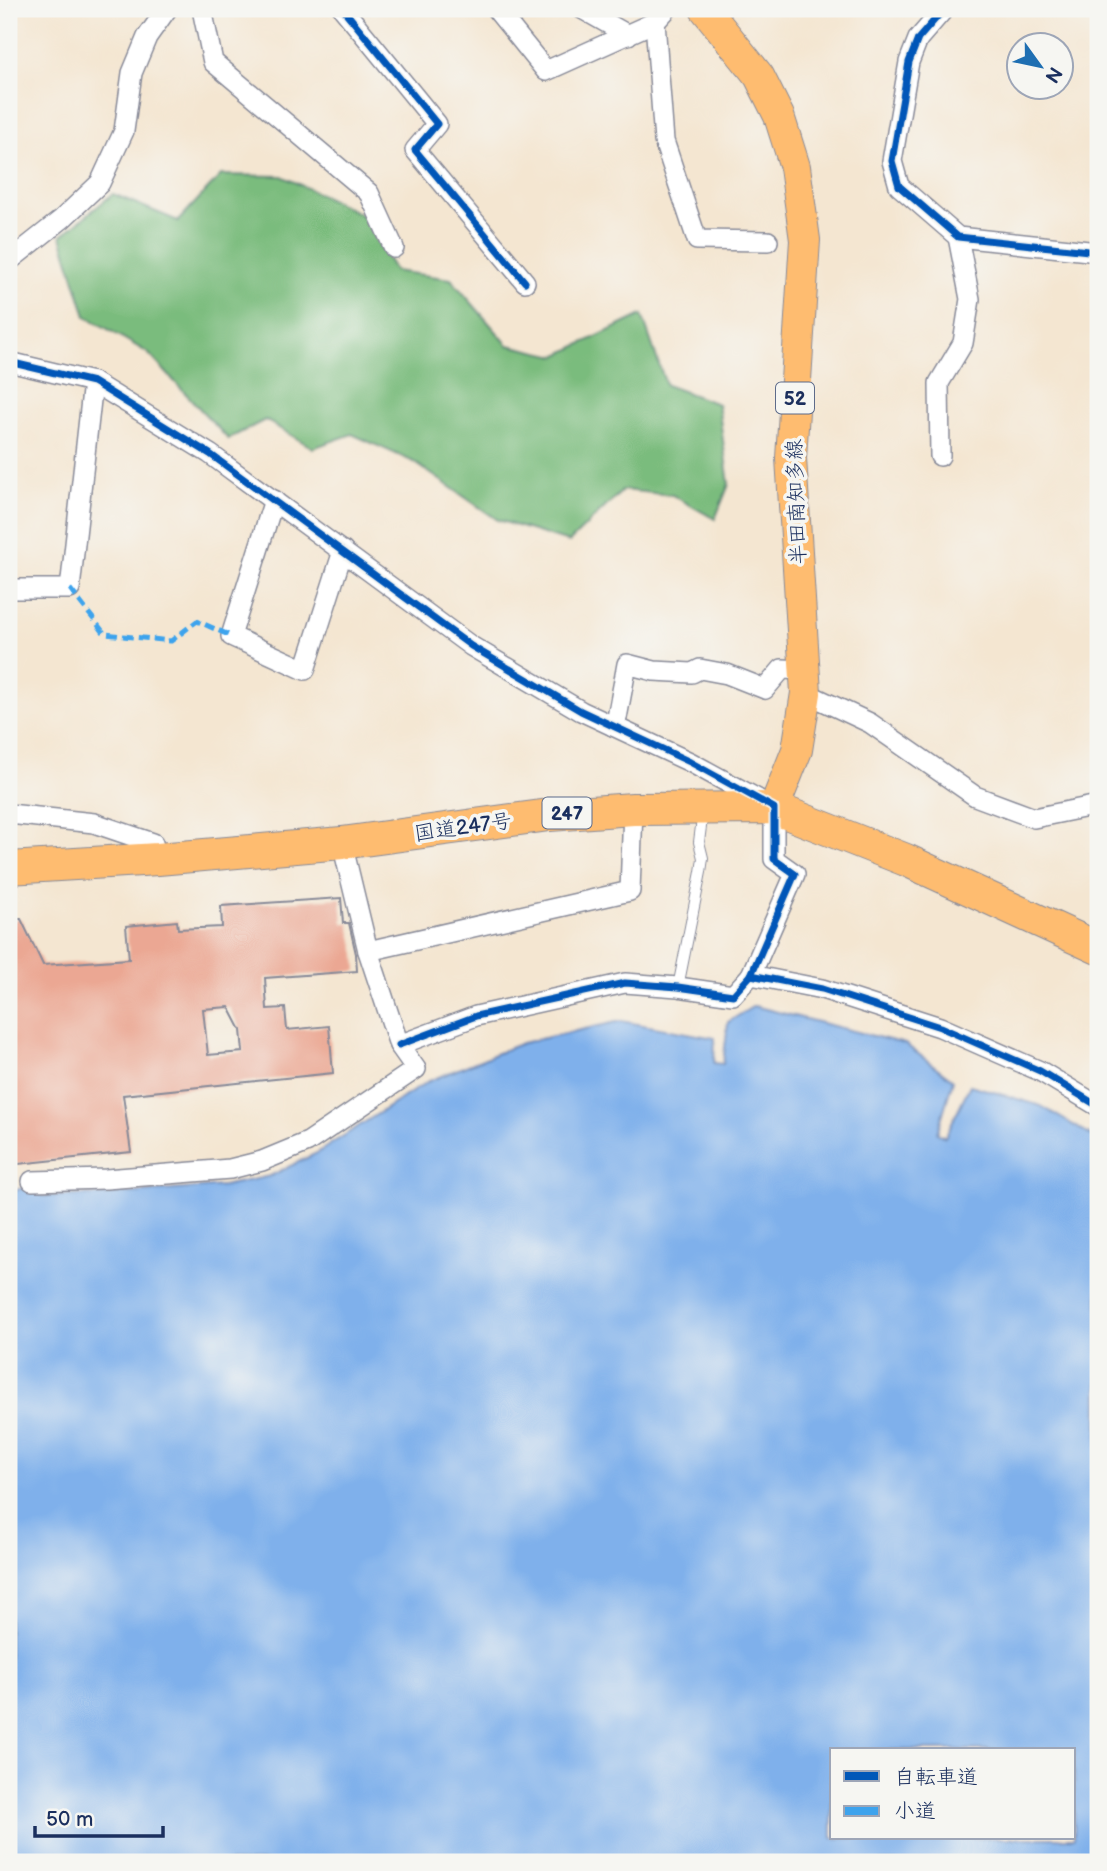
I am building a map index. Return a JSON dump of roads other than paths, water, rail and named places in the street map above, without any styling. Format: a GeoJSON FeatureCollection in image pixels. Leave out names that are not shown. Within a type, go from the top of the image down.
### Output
{"type":"FeatureCollection","features":[{"type":"Feature","properties":{"kind":"highway","name":"国道247号"},"geometry":{"type":"LineString","coordinates":[[9,868],[158,859],[342,843],[549,815],[633,809],[774,808],[905,860],[1098,948]]}},
{"type":"Feature","properties":{"kind":"main road","name":"半田南知多線"},"geometry":{"type":"LineString","coordinates":[[705,9],[759,76],[779,116],[795,167],[805,240],[791,458],[805,681],[797,750],[774,808]]}},
{"type":"Feature","properties":{"kind":"street"},"geometry":{"type":"LineString","coordinates":[[9,261],[62,219],[100,183],[124,131],[132,73],[147,37],[167,9]]}},
{"type":"Feature","properties":{"kind":"street"},"geometry":{"type":"LineString","coordinates":[[202,9],[213,62],[369,192],[394,248]]}},
{"type":"Feature","properties":{"kind":"street"},"geometry":{"type":"LineString","coordinates":[[343,9],[437,124],[415,150],[525,282]]}},
{"type":"Feature","properties":{"kind":"street"},"geometry":{"type":"LineString","coordinates":[[496,9],[546,71],[628,35],[661,15],[664,141],[697,240],[768,241]]}},
{"type":"Feature","properties":{"kind":"street"},"geometry":{"type":"LineString","coordinates":[[582,9],[628,35]]}},
{"type":"Feature","properties":{"kind":"street"},"geometry":{"type":"LineString","coordinates":[[943,9],[918,39],[909,62],[892,161],[899,186],[958,237],[1098,252]]}},
{"type":"Feature","properties":{"kind":"street"},"geometry":{"type":"LineString","coordinates":[[940,456],[940,383],[963,343],[970,299],[958,237]]}},
{"type":"Feature","properties":{"kind":"street"},"geometry":{"type":"LineString","coordinates":[[9,362],[93,382],[210,454],[471,646],[580,710],[690,762],[774,808],[774,859],[795,874],[751,975],[733,995],[678,987],[625,984],[475,1016],[399,1045]]}},
{"type":"Feature","properties":{"kind":"street"},"geometry":{"type":"LineString","coordinates":[[9,589],[70,589],[93,382]]}},
{"type":"Feature","properties":{"kind":"street"},"geometry":{"type":"LineString","coordinates":[[274,500],[231,636],[305,670],[344,551]]}},
{"type":"Feature","properties":{"kind":"street"},"geometry":{"type":"LineString","coordinates":[[613,726],[617,718],[627,664],[654,671],[692,673],[700,669],[727,674],[765,688],[782,669],[870,723],[975,796],[1034,818],[1098,805]]}},
{"type":"Feature","properties":{"kind":"street"},"geometry":{"type":"LineString","coordinates":[[368,951],[630,891],[633,809]]}},
{"type":"Feature","properties":{"kind":"street"},"geometry":{"type":"LineString","coordinates":[[9,814],[94,823],[153,843],[158,859]]}},
{"type":"Feature","properties":{"kind":"street"},"geometry":{"type":"LineString","coordinates":[[32,1181],[106,1179],[216,1170],[262,1161],[308,1142],[416,1069],[399,1045],[368,951],[342,843]]}},
{"type":"Feature","properties":{"kind":"street"},"geometry":{"type":"LineString","coordinates":[[751,975],[822,989],[940,1027],[1040,1071],[1098,1106]]}},
{"type":"Feature","properties":{"kind":"lane"},"geometry":{"type":"LineString","coordinates":[[678,987],[703,858],[699,842],[703,807]]}},
{"type":"Feature","properties":{"kind":"water"},"geometry":{"type":"Polygon","coordinates":[[[754,1006],[905,1044],[953,1080],[937,1133],[945,1137],[970,1085],[1041,1106],[1098,1140],[1098,1862],[9,1862],[9,1188],[17,1190],[27,1186],[43,1196],[103,1195],[223,1186],[270,1176],[317,1153],[429,1081],[522,1043],[621,1021],[715,1038],[714,1063],[723,1064],[728,1022],[754,1006]]]}}]}
